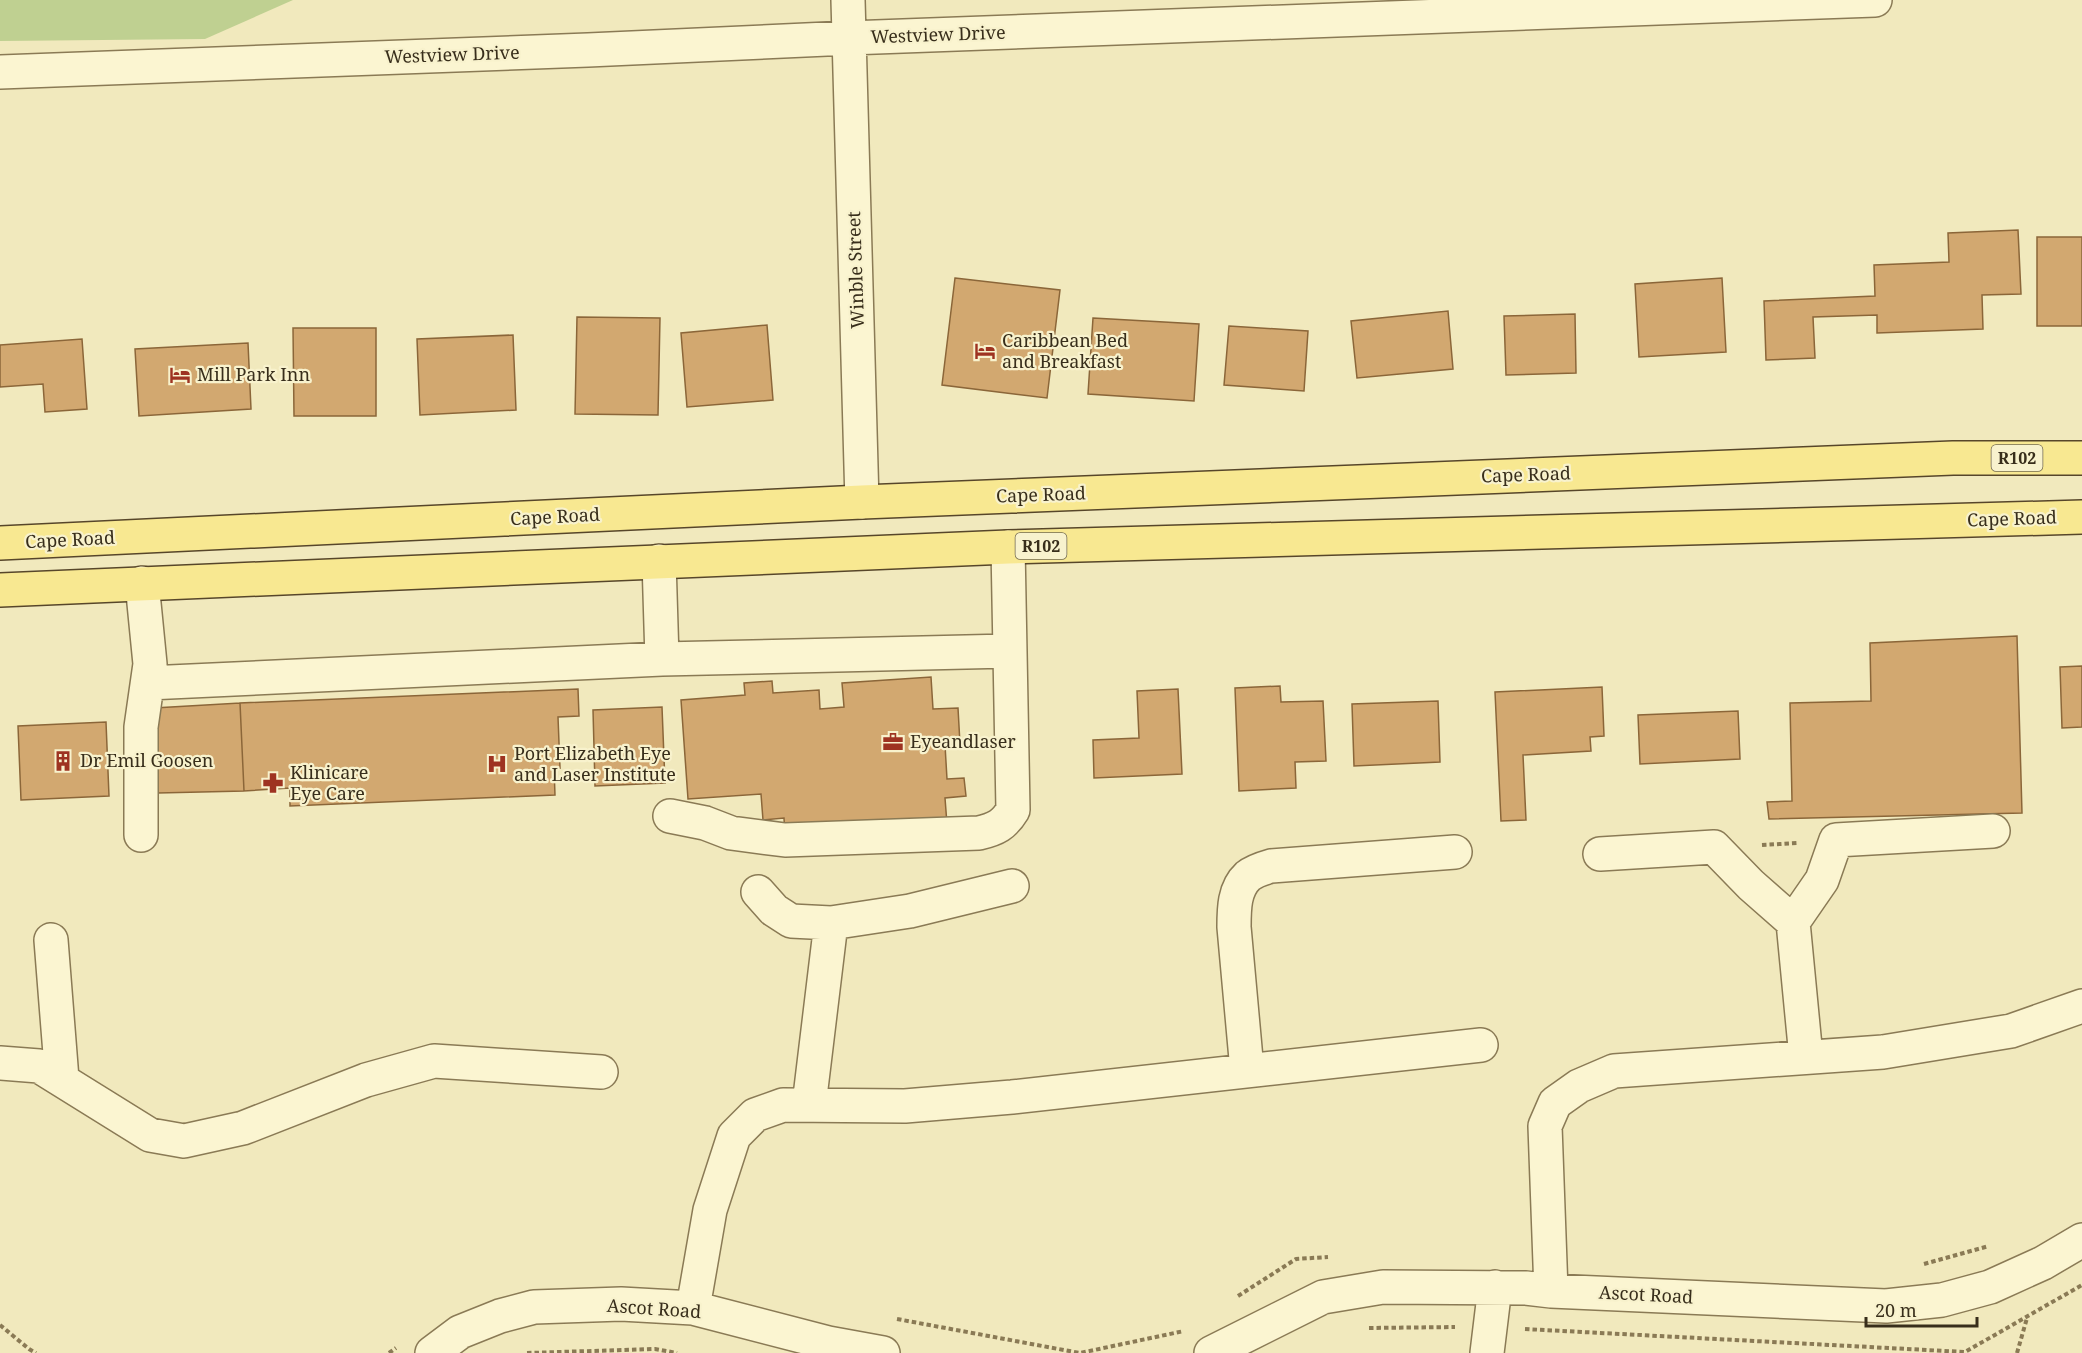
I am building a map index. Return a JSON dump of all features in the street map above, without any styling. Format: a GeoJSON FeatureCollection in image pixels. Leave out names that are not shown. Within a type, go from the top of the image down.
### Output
{"type":"FeatureCollection","features":[{"type":"Feature","properties":{"kind":"main road","name":"Cape Road"},"geometry":{"type":"LineString","coordinates":[[0,543],[862,502],[1953,458],[2082,458]]}},
{"type":"Feature","properties":{"kind":"main road","name":"Cape Road"},"geometry":{"type":"LineString","coordinates":[[0,590],[1008,547],[2082,517]]}},
{"type":"Feature","properties":{"kind":"street","name":"Winble Street"},"geometry":{"type":"LineString","coordinates":[[848,0],[862,502]]}},
{"type":"Feature","properties":{"kind":"street","name":"Westview Drive"},"geometry":{"type":"LineString","coordinates":[[0,72],[1875,0]]}},
{"type":"Feature","properties":{"kind":"street"},"geometry":{"type":"LineString","coordinates":[[670,816],[705,823],[731,833],[785,840],[979,833],[994,830],[1005,822],[1013,810],[1008,547]]}},
{"type":"Feature","properties":{"kind":"street"},"geometry":{"type":"LineString","coordinates":[[658,561],[662,658]]}},
{"type":"Feature","properties":{"kind":"street"},"geometry":{"type":"LineString","coordinates":[[141,835],[141,727],[150,664],[142,584]]}},
{"type":"Feature","properties":{"kind":"street"},"geometry":{"type":"LineString","coordinates":[[148,683],[662,658],[1009,651]]}},
{"type":"Feature","properties":{"kind":"street"},"geometry":{"type":"LineString","coordinates":[[1806,1058],[1793,922],[1822,880],[1836,840],[1993,831]]}},
{"type":"Feature","properties":{"kind":"street"},"geometry":{"type":"LineString","coordinates":[[1600,854],[1714,847],[1751,885],[1793,922]]}},
{"type":"Feature","properties":{"kind":"street"},"geometry":{"type":"LineString","coordinates":[[1247,1070],[1234,906],[1238,892],[1249,875],[1271,866],[1455,852]]}},
{"type":"Feature","properties":{"kind":"street"},"geometry":{"type":"LineString","coordinates":[[758,892],[774,910],[791,921],[831,923],[910,911],[1012,886]]}},
{"type":"Feature","properties":{"kind":"street"},"geometry":{"type":"LineString","coordinates":[[809,1105],[831,923]]}},
{"type":"Feature","properties":{"kind":"street"},"geometry":{"type":"LineString","coordinates":[[51,940],[62,1079]]}},
{"type":"Feature","properties":{"kind":"street"},"geometry":{"type":"LineString","coordinates":[[1551,1291],[1545,1126],[1555,1103],[1579,1086],[1614,1071],[1883,1052],[2011,1031],[2082,1006]]}},
{"type":"Feature","properties":{"kind":"street"},"geometry":{"type":"LineString","coordinates":[[693,1308],[710,1210],[734,1136],[755,1115],[783,1105],[905,1106],[1012,1098],[1481,1045]]}},
{"type":"Feature","properties":{"kind":"street"},"geometry":{"type":"LineString","coordinates":[[0,1063],[39,1066],[150,1135],[184,1141],[243,1128],[366,1080],[434,1061],[601,1072]]}},
{"type":"Feature","properties":{"kind":"street","name":"Ascot Road"},"geometry":{"type":"LineString","coordinates":[[1211,1353],[1323,1297],[1383,1287],[1495,1287],[1886,1306],[1942,1300],[1990,1287],[2043,1263],[2082,1240]]}},
{"type":"Feature","properties":{"kind":"street"},"geometry":{"type":"LineString","coordinates":[[1487,1353],[1495,1287]]}},
{"type":"Feature","properties":{"kind":"street","name":"Ascot Road"},"geometry":{"type":"LineString","coordinates":[[432,1353],[460,1332],[500,1316],[534,1307],[621,1304],[693,1308],[826,1348],[883,1353]]}},
{"type":"Feature","properties":{"kind":"path"},"geometry":{"type":"LineString","coordinates":[[1714,847],[1836,840]]}},
{"type":"Feature","properties":{"kind":"path"},"geometry":{"type":"LineString","coordinates":[[1922,1264],[1997,1244]]}},
{"type":"Feature","properties":{"kind":"path"},"geometry":{"type":"LineString","coordinates":[[1232,1301],[1296,1259],[1331,1257]]}},
{"type":"Feature","properties":{"kind":"path"},"geometry":{"type":"LineString","coordinates":[[892,1318],[1080,1353],[1185,1331]]}},
{"type":"Feature","properties":{"kind":"path"},"geometry":{"type":"LineString","coordinates":[[0,1324],[29,1350],[36,1353]]}},
{"type":"Feature","properties":{"kind":"path"},"geometry":{"type":"LineString","coordinates":[[389,1353],[398,1347]]}},
{"type":"Feature","properties":{"kind":"path"},"geometry":{"type":"LineString","coordinates":[[527,1353],[655,1349],[677,1353]]}},
{"type":"Feature","properties":{"kind":"green space"},"geometry":{"type":"Polygon","coordinates":[[[0,0],[293,0],[205,39],[0,41],[0,0]]]}},
{"type":"Feature","properties":{"kind":"building"},"geometry":{"type":"Polygon","coordinates":[[[2018,230],[2021,294],[1982,295],[1983,329],[1877,333],[1877,315],[1813,317],[1815,358],[1766,360],[1764,301],[1875,296],[1874,265],[1949,262],[1948,233],[2018,230]]]}},
{"type":"Feature","properties":{"kind":"building"},"geometry":{"type":"Polygon","coordinates":[[[2037,237],[2082,237],[2082,326],[2037,326],[2037,237]]]}},
{"type":"Feature","properties":{"kind":"building"},"geometry":{"type":"Polygon","coordinates":[[[955,278],[1060,290],[1047,398],[942,385],[955,278]]]}},
{"type":"Feature","properties":{"kind":"building"},"geometry":{"type":"Polygon","coordinates":[[[1722,278],[1726,352],[1639,357],[1635,284],[1722,278]]]}},
{"type":"Feature","properties":{"kind":"building"},"geometry":{"type":"Polygon","coordinates":[[[1448,311],[1453,369],[1357,378],[1351,321],[1448,311]]]}},
{"type":"Feature","properties":{"kind":"building"},"geometry":{"type":"Polygon","coordinates":[[[1575,314],[1576,373],[1506,375],[1504,316],[1575,314]]]}},
{"type":"Feature","properties":{"kind":"building"},"geometry":{"type":"Polygon","coordinates":[[[577,317],[660,318],[658,415],[575,414],[577,317]]]}},
{"type":"Feature","properties":{"kind":"building"},"geometry":{"type":"Polygon","coordinates":[[[1093,318],[1199,324],[1194,401],[1088,394],[1093,318]]]}},
{"type":"Feature","properties":{"kind":"building"},"geometry":{"type":"Polygon","coordinates":[[[767,325],[773,400],[687,407],[681,333],[767,325]]]}},
{"type":"Feature","properties":{"kind":"building"},"geometry":{"type":"Polygon","coordinates":[[[1229,326],[1308,331],[1304,391],[1224,385],[1229,326]]]}},
{"type":"Feature","properties":{"kind":"building"},"geometry":{"type":"Polygon","coordinates":[[[293,328],[376,328],[376,416],[294,416],[293,328]]]}},
{"type":"Feature","properties":{"kind":"building"},"geometry":{"type":"Polygon","coordinates":[[[513,335],[516,410],[420,415],[417,339],[513,335]]]}},
{"type":"Feature","properties":{"kind":"building"},"geometry":{"type":"Polygon","coordinates":[[[82,339],[87,409],[45,412],[43,384],[0,387],[0,345],[82,339]]]}},
{"type":"Feature","properties":{"kind":"building"},"geometry":{"type":"Polygon","coordinates":[[[248,343],[251,409],[139,416],[135,349],[248,343]]]}},
{"type":"Feature","properties":{"kind":"building"},"geometry":{"type":"Polygon","coordinates":[[[2017,636],[2022,813],[1769,819],[1767,802],[1792,801],[1790,703],[1871,701],[1870,643],[2017,636]]]}},
{"type":"Feature","properties":{"kind":"building"},"geometry":{"type":"Polygon","coordinates":[[[2082,666],[2082,727],[2062,728],[2060,667],[2082,666]]]}},
{"type":"Feature","properties":{"kind":"building"},"geometry":{"type":"Polygon","coordinates":[[[931,677],[933,709],[958,708],[960,744],[945,745],[947,779],[964,778],[966,796],[945,798],[947,824],[785,836],[784,818],[763,820],[761,794],[688,799],[681,700],[745,695],[744,683],[772,681],[773,693],[819,690],[820,709],[844,707],[842,683],[931,677]]]}},
{"type":"Feature","properties":{"kind":"building"},"geometry":{"type":"Polygon","coordinates":[[[1280,686],[1281,702],[1323,701],[1326,761],[1295,762],[1296,788],[1239,791],[1235,688],[1280,686]]]}},
{"type":"Feature","properties":{"kind":"building"},"geometry":{"type":"Polygon","coordinates":[[[1602,687],[1604,736],[1590,737],[1591,751],[1523,755],[1526,820],[1501,821],[1495,692],[1602,687]]]}},
{"type":"Feature","properties":{"kind":"building"},"geometry":{"type":"Polygon","coordinates":[[[578,689],[579,716],[558,717],[560,768],[554,767],[555,795],[290,806],[290,788],[244,791],[240,703],[578,689]]]}},
{"type":"Feature","properties":{"kind":"building"},"geometry":{"type":"Polygon","coordinates":[[[1178,689],[1182,774],[1094,778],[1093,740],[1139,738],[1137,691],[1178,689]]]}},
{"type":"Feature","properties":{"kind":"building"},"geometry":{"type":"Polygon","coordinates":[[[1438,701],[1440,762],[1354,766],[1352,704],[1438,701]]]}},
{"type":"Feature","properties":{"kind":"building"},"geometry":{"type":"Polygon","coordinates":[[[240,703],[244,791],[158,793],[154,708],[240,703]]]}},
{"type":"Feature","properties":{"kind":"building"},"geometry":{"type":"Polygon","coordinates":[[[662,707],[665,783],[595,786],[593,710],[662,707]]]}},
{"type":"Feature","properties":{"kind":"building"},"geometry":{"type":"Polygon","coordinates":[[[1738,711],[1740,759],[1640,764],[1638,715],[1738,711]]]}},
{"type":"Feature","properties":{"kind":"building","name":"Dr Emil Goosen"},"geometry":{"type":"Polygon","coordinates":[[[106,722],[109,796],[21,800],[18,726],[106,722]]]}},
{"type":"Feature","properties":{"kind":"place","name":"Caribbean Bed and Breakfast"},"geometry":{"type":"Point","coordinates":[985,351]}},
{"type":"Feature","properties":{"kind":"place","name":"Mill Park Inn"},"geometry":{"type":"Point","coordinates":[180,375]}},
{"type":"Feature","properties":{"kind":"place","name":"Eyeandlaser"},"geometry":{"type":"Point","coordinates":[893,742]}},
{"type":"Feature","properties":{"kind":"place","name":"Dr Emil Goosen"},"geometry":{"type":"Point","coordinates":[63,761]}},
{"type":"Feature","properties":{"kind":"place","name":"Port Elizabeth Eye and Laser Institute"},"geometry":{"type":"Point","coordinates":[497,764]}},
{"type":"Feature","properties":{"kind":"place","name":"Klinicare Eye Care"},"geometry":{"type":"Point","coordinates":[273,783]}}]}
